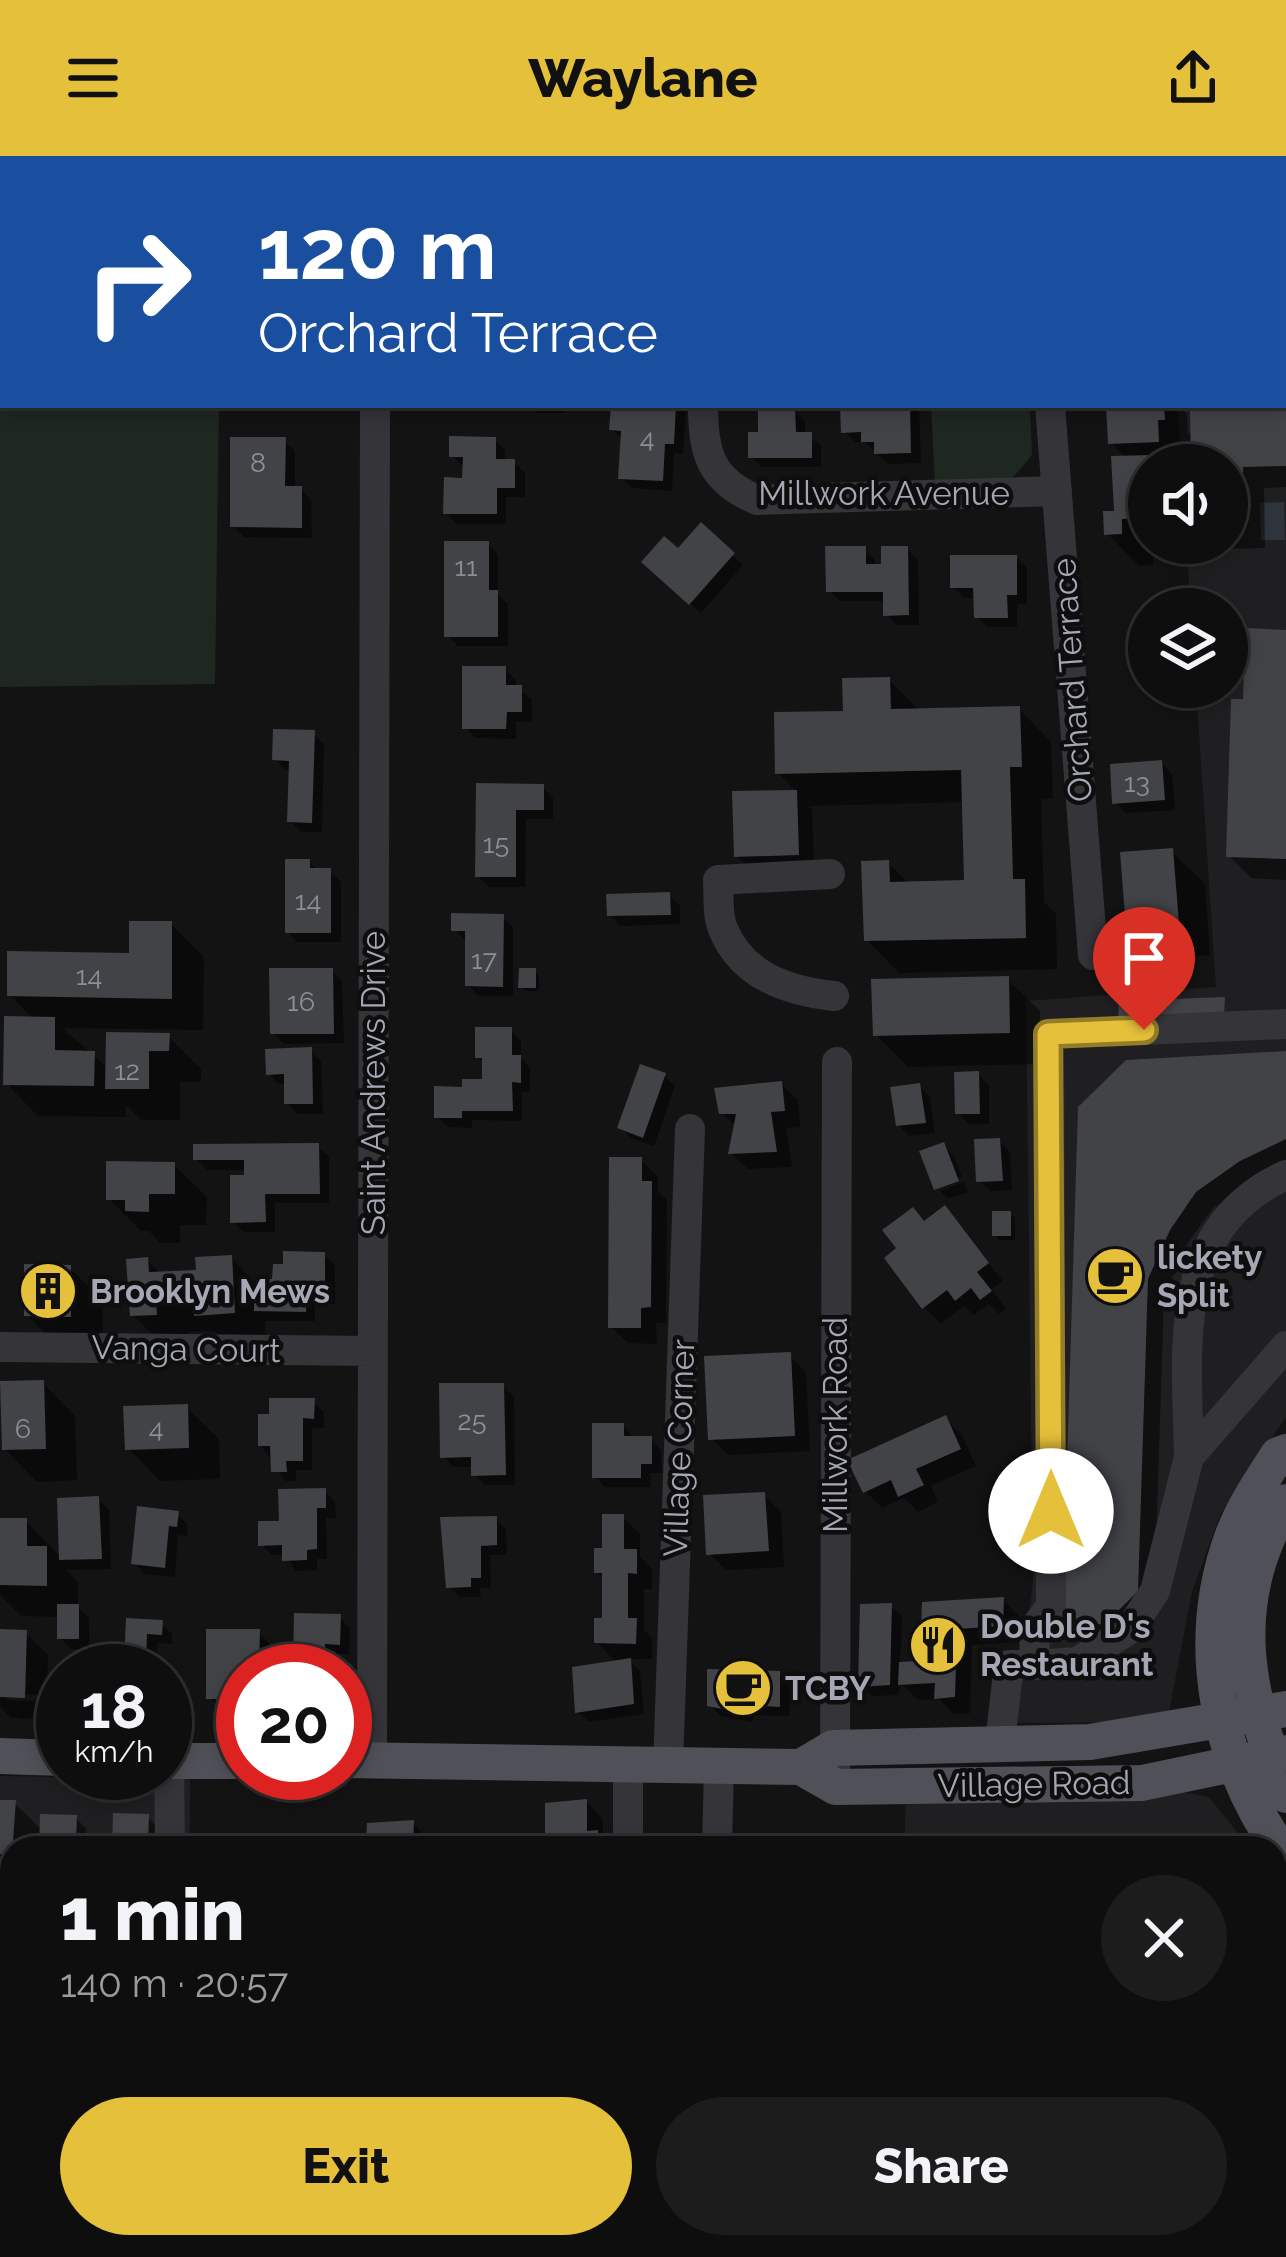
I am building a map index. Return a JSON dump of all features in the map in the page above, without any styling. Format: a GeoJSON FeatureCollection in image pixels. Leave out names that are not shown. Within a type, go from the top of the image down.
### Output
{"type":"FeatureCollection","features":[{"type":"Feature","properties":{"kind":"main road"},"geometry":{"type":"LineString","coordinates":[[1286,1452],[1278,1455],[1233,1536],[1219,1587],[1211,1668],[1221,1720],[1264,1757],[1286,1795]]}},
{"type":"Feature","properties":{"kind":"main road"},"geometry":{"type":"LineString","coordinates":[[1272,1836],[1256,1810],[1272,1711],[1246,1661],[1246,1637],[1259,1552],[1282,1520]]}},
{"type":"Feature","properties":{"kind":"main road","name":"Village Road"},"geometry":{"type":"LineString","coordinates":[[801,1767],[833,1748],[1090,1742],[1272,1711]]}},
{"type":"Feature","properties":{"kind":"main road"},"geometry":{"type":"LineString","coordinates":[[0,1756],[36,1757]]}},
{"type":"Feature","properties":{"kind":"main road","name":"Village Road"},"geometry":{"type":"LineString","coordinates":[[836,1787],[1142,1783],[1264,1757]]}},
{"type":"Feature","properties":{"kind":"main road"},"geometry":{"type":"LineString","coordinates":[[372,1760],[801,1767],[836,1787]]}},
{"type":"Feature","properties":{"kind":"street","name":"Saint Andrews Drive"},"geometry":{"type":"LineString","coordinates":[[363,1644],[373,1351],[375,408]]}},
{"type":"Feature","properties":{"kind":"street","name":"Millwork Avenue"},"geometry":{"type":"LineString","coordinates":[[704,408],[710,460],[736,491],[757,500],[1057,491]]}},
{"type":"Feature","properties":{"kind":"street","name":"Orchard Terrace"},"geometry":{"type":"LineString","coordinates":[[1050,408],[1093,955]]}},
{"type":"Feature","properties":{"kind":"street"},"geometry":{"type":"LineString","coordinates":[[830,874],[718,880],[721,926],[737,953],[791,992],[834,996]]}},
{"type":"Feature","properties":{"kind":"street"},"geometry":{"type":"LineString","coordinates":[[1034,1666],[1035,1627],[1051,1606],[1048,1034],[1286,1024]]}},
{"type":"Feature","properties":{"kind":"street","name":"Millwork Road"},"geometry":{"type":"LineString","coordinates":[[836,1787],[837,1062]]}},
{"type":"Feature","properties":{"kind":"street","name":"Village Corner"},"geometry":{"type":"LineString","coordinates":[[668,1767],[690,1129]]}},
{"type":"Feature","properties":{"kind":"street"},"geometry":{"type":"LineString","coordinates":[[1000,1742],[1009,1666],[1077,1662],[1130,1629],[1154,1591],[1189,1457],[1187,1318],[1203,1257],[1226,1215],[1266,1184],[1286,1175]]}},
{"type":"Feature","properties":{"kind":"street","name":"Vanga Court"},"geometry":{"type":"LineString","coordinates":[[0,1347],[373,1351]]}},
{"type":"Feature","properties":{"kind":"street"},"geometry":{"type":"LineString","coordinates":[[1189,1457],[1285,1349]]}},
{"type":"Feature","properties":{"kind":"street"},"geometry":{"type":"LineString","coordinates":[[628,1764],[628,1836]]}},
{"type":"Feature","properties":{"kind":"street"},"geometry":{"type":"LineString","coordinates":[[717,1836],[719,1767]]}},
{"type":"Feature","properties":{"kind":"street"},"geometry":{"type":"LineString","coordinates":[[168,1800],[170,1836]]}},
{"type":"Feature","properties":{"kind":"shaded area"},"geometry":{"type":"Polygon","coordinates":[[[0,408],[219,408],[215,684],[0,687],[0,408]]]}},
{"type":"Feature","properties":{"kind":"shaded area"},"geometry":{"type":"Polygon","coordinates":[[[931,408],[1030,408],[1032,455],[1010,481],[935,485],[931,408]]]}},
{"type":"Feature","properties":{"kind":"shaded area"},"geometry":{"type":"Polygon","coordinates":[[[1177,408],[1286,408],[1286,1417],[1220,1515],[1192,1592],[1167,1722],[1016,1723],[1033,1581],[1026,1001],[1216,987],[1197,708],[1248,708],[1248,588],[1189,588],[1188,564],[1248,564],[1248,444],[1180,444],[1177,408]]]}},
{"type":"Feature","properties":{"kind":"shaded area"},"geometry":{"type":"Polygon","coordinates":[[[1284,502],[1285,540],[1261,540],[1260,503],[1284,502]]]}},
{"type":"Feature","properties":{"kind":"shaded area"},"geometry":{"type":"Polygon","coordinates":[[[0,1776],[36,1777],[36,1800],[190,1800],[190,1836],[0,1836],[0,1776]]]}},
{"type":"Feature","properties":{"kind":"shaded area"},"geometry":{"type":"Polygon","coordinates":[[[1179,1791],[1209,1797],[1240,1836],[904,1836],[906,1795],[1179,1791]]]}},
{"type":"Feature","properties":{"kind":"building"},"geometry":{"type":"Polygon","coordinates":[[[611,408],[676,408],[674,444],[665,444],[663,481],[618,479],[621,431],[609,430],[611,408]]]}},
{"type":"Feature","properties":{"kind":"building"},"geometry":{"type":"Polygon","coordinates":[[[758,408],[795,408],[796,432],[812,432],[812,458],[748,458],[748,432],[758,432],[758,408]]]}},
{"type":"Feature","properties":{"kind":"building"},"geometry":{"type":"Polygon","coordinates":[[[840,408],[910,408],[911,453],[874,454],[874,442],[861,442],[861,432],[841,433],[840,408]]]}},
{"type":"Feature","properties":{"kind":"building"},"geometry":{"type":"Polygon","coordinates":[[[1106,408],[1164,408],[1165,420],[1158,420],[1159,442],[1108,444],[1106,408]]]}},
{"type":"Feature","properties":{"kind":"building"},"geometry":{"type":"Polygon","coordinates":[[[1286,410],[1286,466],[1248,467],[1248,444],[1191,444],[1190,411],[1286,410]]]}},
{"type":"Feature","properties":{"kind":"building"},"geometry":{"type":"Polygon","coordinates":[[[449,436],[496,437],[496,459],[515,459],[515,488],[497,488],[497,514],[443,514],[444,477],[462,478],[463,457],[449,457],[449,436]]]}},
{"type":"Feature","properties":{"kind":"building"},"geometry":{"type":"Polygon","coordinates":[[[230,437],[286,437],[285,486],[302,486],[302,528],[230,527],[230,437]]]}},
{"type":"Feature","properties":{"kind":"building"},"geometry":{"type":"Polygon","coordinates":[[[1111,456],[1128,456],[1128,519],[1122,519],[1122,534],[1104,535],[1103,511],[1114,511],[1111,456]]]}},
{"type":"Feature","properties":{"kind":"building"},"geometry":{"type":"Polygon","coordinates":[[[701,522],[735,553],[689,605],[641,562],[664,536],[678,548],[701,522]]]}},
{"type":"Feature","properties":{"kind":"building"},"geometry":{"type":"Polygon","coordinates":[[[444,541],[489,541],[489,590],[498,590],[498,637],[444,637],[444,541]]]}},
{"type":"Feature","properties":{"kind":"building"},"geometry":{"type":"Polygon","coordinates":[[[825,546],[866,546],[866,564],[881,564],[881,546],[908,546],[909,615],[883,616],[883,592],[826,592],[825,546]]]}},
{"type":"Feature","properties":{"kind":"building"},"geometry":{"type":"Polygon","coordinates":[[[950,555],[1017,555],[1017,595],[1007,595],[1008,618],[974,618],[973,588],[950,588],[950,555]]]}},
{"type":"Feature","properties":{"kind":"building"},"geometry":{"type":"Polygon","coordinates":[[[1248,628],[1286,630],[1286,859],[1226,857],[1231,708],[1248,708],[1248,628]]]}},
{"type":"Feature","properties":{"kind":"building"},"geometry":{"type":"Polygon","coordinates":[[[462,666],[506,666],[506,685],[522,685],[522,712],[507,712],[506,729],[462,729],[462,666]]]}},
{"type":"Feature","properties":{"kind":"building"},"geometry":{"type":"Polygon","coordinates":[[[890,677],[891,709],[1020,706],[1022,767],[1010,767],[1013,879],[1025,879],[1026,938],[864,941],[861,861],[889,860],[890,882],[964,880],[961,770],[775,774],[774,712],[843,711],[842,678],[890,677]]]}},
{"type":"Feature","properties":{"kind":"building"},"geometry":{"type":"Polygon","coordinates":[[[273,729],[315,730],[312,823],[287,822],[289,761],[272,760],[273,729]]]}},
{"type":"Feature","properties":{"kind":"building"},"geometry":{"type":"Polygon","coordinates":[[[1162,760],[1165,800],[1112,804],[1110,764],[1162,760]]]}},
{"type":"Feature","properties":{"kind":"building"},"geometry":{"type":"Polygon","coordinates":[[[476,783],[544,784],[544,810],[516,810],[516,877],[475,877],[476,783]]]}},
{"type":"Feature","properties":{"kind":"building"},"geometry":{"type":"Polygon","coordinates":[[[797,790],[799,855],[734,857],[732,791],[797,790]]]}},
{"type":"Feature","properties":{"kind":"building"},"geometry":{"type":"Polygon","coordinates":[[[1173,848],[1179,924],[1126,928],[1120,852],[1173,848]]]}},
{"type":"Feature","properties":{"kind":"building"},"geometry":{"type":"Polygon","coordinates":[[[285,859],[310,859],[310,868],[331,868],[331,933],[285,933],[285,859]]]}},
{"type":"Feature","properties":{"kind":"building"},"geometry":{"type":"Polygon","coordinates":[[[670,892],[671,915],[607,916],[606,894],[670,892]]]}},
{"type":"Feature","properties":{"kind":"building"},"geometry":{"type":"Polygon","coordinates":[[[451,913],[504,914],[503,987],[465,986],[465,931],[451,931],[451,913]]]}},
{"type":"Feature","properties":{"kind":"building"},"geometry":{"type":"Polygon","coordinates":[[[129,921],[172,921],[172,999],[7,996],[7,951],[129,953],[129,921]]]}},
{"type":"Feature","properties":{"kind":"building"},"geometry":{"type":"Polygon","coordinates":[[[269,968],[333,968],[334,1034],[270,1034],[269,968]]]}},
{"type":"Feature","properties":{"kind":"building"},"geometry":{"type":"Polygon","coordinates":[[[519,968],[536,968],[536,988],[518,988],[519,968]]]}},
{"type":"Feature","properties":{"kind":"building"},"geometry":{"type":"Polygon","coordinates":[[[1009,976],[1010,1033],[873,1036],[871,979],[1009,976]]]}},
{"type":"Feature","properties":{"kind":"building"},"geometry":{"type":"Polygon","coordinates":[[[1225,997],[1224,1016],[1118,1020],[1119,1001],[1225,997]]]}},
{"type":"Feature","properties":{"kind":"building"},"geometry":{"type":"Polygon","coordinates":[[[4,1016],[55,1017],[55,1050],[95,1051],[94,1086],[3,1085],[4,1016]]]}},
{"type":"Feature","properties":{"kind":"building"},"geometry":{"type":"Polygon","coordinates":[[[475,1027],[512,1027],[512,1055],[521,1055],[521,1083],[512,1082],[513,1111],[462,1111],[462,1118],[434,1118],[434,1086],[462,1087],[462,1079],[482,1079],[482,1058],[475,1058],[475,1027]]]}},
{"type":"Feature","properties":{"kind":"building"},"geometry":{"type":"Polygon","coordinates":[[[106,1032],[170,1033],[169,1051],[149,1051],[149,1089],[105,1089],[106,1032]]]}},
{"type":"Feature","properties":{"kind":"building"},"geometry":{"type":"Polygon","coordinates":[[[312,1047],[313,1104],[284,1104],[284,1074],[266,1075],[265,1049],[312,1047]]]}},
{"type":"Feature","properties":{"kind":"building"},"geometry":{"type":"Polygon","coordinates":[[[1286,1051],[1286,1139],[1240,1161],[1196,1192],[1170,1230],[1148,1279],[1138,1591],[1105,1624],[1062,1626],[1078,1107],[1126,1060],[1286,1051]]]}},
{"type":"Feature","properties":{"kind":"building"},"geometry":{"type":"Polygon","coordinates":[[[640,1064],[666,1073],[643,1138],[617,1128],[640,1064]]]}},
{"type":"Feature","properties":{"kind":"building"},"geometry":{"type":"Polygon","coordinates":[[[979,1071],[980,1114],[955,1114],[954,1072],[979,1071]]]}},
{"type":"Feature","properties":{"kind":"building"},"geometry":{"type":"Polygon","coordinates":[[[782,1081],[785,1111],[771,1112],[777,1152],[728,1154],[736,1114],[719,1114],[714,1088],[782,1081]]]}},
{"type":"Feature","properties":{"kind":"building"},"geometry":{"type":"Polygon","coordinates":[[[920,1083],[926,1123],[896,1126],[890,1087],[920,1083]]]}},
{"type":"Feature","properties":{"kind":"building"},"geometry":{"type":"Polygon","coordinates":[[[1000,1138],[1003,1181],[976,1182],[974,1139],[1000,1138]]]}},
{"type":"Feature","properties":{"kind":"building"},"geometry":{"type":"Polygon","coordinates":[[[944,1142],[959,1181],[934,1190],[919,1151],[944,1142]]]}},
{"type":"Feature","properties":{"kind":"building"},"geometry":{"type":"Polygon","coordinates":[[[319,1143],[320,1194],[265,1194],[266,1222],[230,1223],[230,1175],[244,1175],[244,1160],[193,1160],[193,1144],[319,1143]]]}},
{"type":"Feature","properties":{"kind":"building"},"geometry":{"type":"Polygon","coordinates":[[[609,1157],[642,1157],[642,1181],[652,1181],[651,1307],[641,1308],[641,1328],[608,1328],[609,1157]]]}},
{"type":"Feature","properties":{"kind":"building"},"geometry":{"type":"Polygon","coordinates":[[[106,1161],[175,1162],[175,1194],[149,1194],[149,1212],[125,1211],[125,1200],[106,1200],[106,1161]]]}},
{"type":"Feature","properties":{"kind":"building"},"geometry":{"type":"Polygon","coordinates":[[[945,1205],[989,1263],[977,1272],[992,1291],[980,1300],[971,1288],[955,1301],[947,1290],[922,1309],[884,1258],[896,1248],[882,1230],[913,1207],[924,1221],[945,1205]]]}},
{"type":"Feature","properties":{"kind":"building"},"geometry":{"type":"Polygon","coordinates":[[[992,1211],[1011,1211],[1011,1236],[992,1236],[992,1211]]]}},
{"type":"Feature","properties":{"kind":"building"},"geometry":{"type":"Polygon","coordinates":[[[283,1251],[325,1252],[325,1294],[306,1294],[306,1312],[254,1311],[254,1294],[262,1294],[263,1279],[272,1279],[273,1264],[283,1264],[283,1251]]]}},
{"type":"Feature","properties":{"kind":"building"},"geometry":{"type":"Polygon","coordinates":[[[232,1255],[235,1313],[194,1316],[194,1299],[156,1301],[157,1315],[130,1316],[126,1259],[148,1257],[149,1272],[196,1270],[195,1257],[232,1255]]]}},
{"type":"Feature","properties":{"kind":"building","name":"Brooklyn Mews"},"geometry":{"type":"Polygon","coordinates":[[[24,1264],[71,1265],[71,1317],[24,1316],[24,1264]]]}},
{"type":"Feature","properties":{"kind":"building"},"geometry":{"type":"Polygon","coordinates":[[[791,1352],[795,1436],[708,1440],[704,1356],[791,1352]]]}},
{"type":"Feature","properties":{"kind":"building"},"geometry":{"type":"Polygon","coordinates":[[[44,1380],[46,1449],[2,1450],[0,1381],[44,1380]]]}},
{"type":"Feature","properties":{"kind":"building"},"geometry":{"type":"Polygon","coordinates":[[[439,1383],[504,1383],[506,1475],[471,1476],[471,1457],[440,1458],[439,1383]]]}},
{"type":"Feature","properties":{"kind":"building"},"geometry":{"type":"Polygon","coordinates":[[[269,1398],[315,1398],[314,1419],[303,1418],[303,1461],[286,1461],[287,1472],[271,1472],[270,1446],[258,1446],[258,1414],[269,1414],[269,1398]]]}},
{"type":"Feature","properties":{"kind":"building"},"geometry":{"type":"Polygon","coordinates":[[[188,1404],[189,1448],[125,1450],[123,1406],[188,1404]]]}},
{"type":"Feature","properties":{"kind":"building"},"geometry":{"type":"Polygon","coordinates":[[[946,1415],[961,1449],[916,1469],[924,1485],[898,1497],[891,1480],[863,1493],[847,1460],[946,1415]]]}},
{"type":"Feature","properties":{"kind":"building"},"geometry":{"type":"Polygon","coordinates":[[[592,1423],[624,1423],[624,1436],[652,1436],[652,1464],[641,1464],[641,1478],[592,1478],[592,1423]]]}},
{"type":"Feature","properties":{"kind":"building"},"geometry":{"type":"Polygon","coordinates":[[[326,1488],[326,1508],[317,1508],[317,1549],[307,1550],[307,1560],[282,1561],[282,1545],[258,1546],[258,1521],[279,1521],[278,1489],[326,1488]]]}},
{"type":"Feature","properties":{"kind":"building"},"geometry":{"type":"Polygon","coordinates":[[[765,1492],[769,1551],[706,1555],[703,1495],[765,1492]]]}},
{"type":"Feature","properties":{"kind":"building"},"geometry":{"type":"Polygon","coordinates":[[[99,1496],[102,1559],[59,1560],[57,1498],[99,1496]]]}},
{"type":"Feature","properties":{"kind":"building"},"geometry":{"type":"Polygon","coordinates":[[[137,1506],[179,1511],[177,1527],[169,1526],[165,1568],[131,1564],[137,1506]]]}},
{"type":"Feature","properties":{"kind":"building"},"geometry":{"type":"Polygon","coordinates":[[[602,1514],[624,1514],[624,1549],[637,1549],[637,1574],[628,1573],[628,1618],[637,1618],[636,1644],[594,1643],[594,1618],[602,1618],[602,1573],[594,1573],[594,1548],[602,1548],[602,1514]]]}},
{"type":"Feature","properties":{"kind":"building"},"geometry":{"type":"Polygon","coordinates":[[[497,1516],[497,1545],[481,1546],[481,1578],[471,1578],[471,1587],[446,1588],[440,1517],[497,1516]]]}},
{"type":"Feature","properties":{"kind":"building"},"geometry":{"type":"Polygon","coordinates":[[[0,1518],[27,1518],[27,1546],[47,1546],[47,1586],[0,1585],[0,1518]]]}},
{"type":"Feature","properties":{"kind":"building","name":"Double D's Restaurant"},"geometry":{"type":"Polygon","coordinates":[[[1004,1597],[1003,1626],[957,1629],[955,1697],[934,1699],[935,1683],[898,1685],[899,1662],[920,1661],[922,1602],[1004,1597]]]}},
{"type":"Feature","properties":{"kind":"building"},"geometry":{"type":"Polygon","coordinates":[[[892,1603],[890,1685],[858,1687],[860,1604],[892,1603]]]}},
{"type":"Feature","properties":{"kind":"building"},"geometry":{"type":"Polygon","coordinates":[[[57,1604],[79,1604],[79,1639],[57,1639],[57,1604]]]}},
{"type":"Feature","properties":{"kind":"building"},"geometry":{"type":"Polygon","coordinates":[[[294,1613],[341,1614],[340,1644],[293,1644],[294,1613]]]}},
{"type":"Feature","properties":{"kind":"building"},"geometry":{"type":"Polygon","coordinates":[[[126,1618],[163,1620],[162,1635],[147,1634],[147,1644],[125,1644],[126,1618]]]}},
{"type":"Feature","properties":{"kind":"building"},"geometry":{"type":"Polygon","coordinates":[[[0,1629],[27,1630],[25,1698],[0,1697],[0,1629]]]}},
{"type":"Feature","properties":{"kind":"building"},"geometry":{"type":"Polygon","coordinates":[[[206,1629],[260,1629],[260,1644],[216,1644],[216,1699],[206,1699],[206,1629]]]}},
{"type":"Feature","properties":{"kind":"building"},"geometry":{"type":"Polygon","coordinates":[[[631,1658],[634,1704],[575,1713],[572,1667],[631,1658]]]}},
{"type":"Feature","properties":{"kind":"building","name":"TCBY"},"geometry":{"type":"Polygon","coordinates":[[[707,1669],[780,1671],[780,1707],[743,1705],[743,1713],[707,1706],[707,1669]]]}},
{"type":"Feature","properties":{"kind":"building"},"geometry":{"type":"Polygon","coordinates":[[[587,1799],[587,1831],[598,1830],[598,1836],[545,1836],[545,1803],[587,1799]]]}},
{"type":"Feature","properties":{"kind":"building"},"geometry":{"type":"Polygon","coordinates":[[[0,1800],[16,1800],[13,1836],[0,1836],[0,1800]]]}},
{"type":"Feature","properties":{"kind":"building"},"geometry":{"type":"Polygon","coordinates":[[[113,1813],[149,1814],[148,1836],[112,1836],[113,1813]]]}},
{"type":"Feature","properties":{"kind":"building"},"geometry":{"type":"Polygon","coordinates":[[[40,1814],[77,1815],[76,1836],[39,1836],[40,1814]]]}},
{"type":"Feature","properties":{"kind":"building"},"geometry":{"type":"Polygon","coordinates":[[[414,1820],[413,1836],[366,1836],[367,1823],[414,1820]]]}},
{"type":"Feature","properties":{"kind":"place","name":"lickety Split"},"geometry":{"type":"Point","coordinates":[1115,1276]}},
{"type":"Feature","properties":{"kind":"place","name":"Brooklyn Mews"},"geometry":{"type":"Point","coordinates":[48,1291]}},
{"type":"Feature","properties":{"kind":"place","name":"Double D's Restaurant"},"geometry":{"type":"Point","coordinates":[938,1645]}},
{"type":"Feature","properties":{"kind":"place","name":"TCBY"},"geometry":{"type":"Point","coordinates":[743,1688]}},
{"type":"Feature","properties":{"kind":"route"},"geometry":{"type":"LineString","coordinates":[[1051,1511],[1048,1034],[1144,1030]]}}]}
